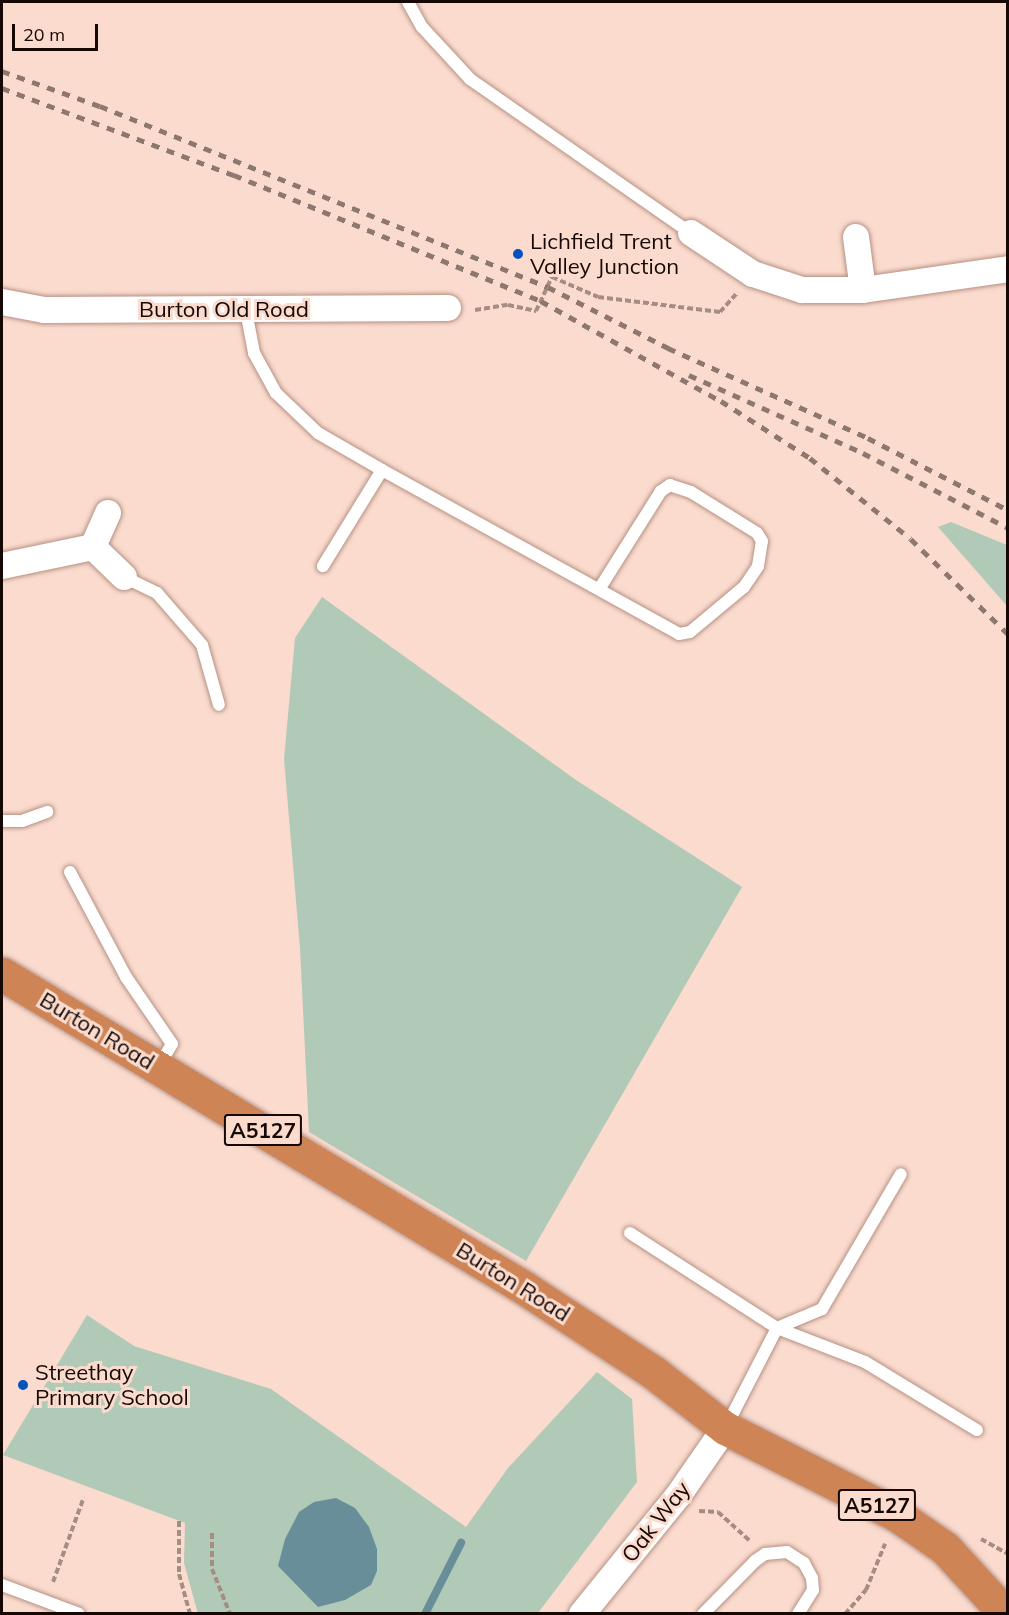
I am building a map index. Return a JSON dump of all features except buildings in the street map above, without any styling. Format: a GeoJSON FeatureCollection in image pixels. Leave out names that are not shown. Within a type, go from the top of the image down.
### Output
{"type":"FeatureCollection","features":[{"type":"Feature","properties":{"kind":"highway","name":"Burton Road"},"geometry":{"type":"LineString","coordinates":[[2,974],[523,1287],[653,1372],[725,1428],[897,1515],[945,1548],[1002,1611]]}},
{"type":"Feature","properties":{"kind":"street"},"geometry":{"type":"LineString","coordinates":[[691,233],[753,274],[802,290],[863,290],[1008,269]]}},
{"type":"Feature","properties":{"kind":"street"},"geometry":{"type":"LineString","coordinates":[[856,237],[863,290]]}},
{"type":"Feature","properties":{"kind":"street","name":"Burton Old Road"},"geometry":{"type":"LineString","coordinates":[[2,302],[44,310],[246,311],[448,308]]}},
{"type":"Feature","properties":{"kind":"street"},"geometry":{"type":"LineString","coordinates":[[93,547],[108,513]]}},
{"type":"Feature","properties":{"kind":"street"},"geometry":{"type":"LineString","coordinates":[[2,566],[93,547]]}},
{"type":"Feature","properties":{"kind":"street"},"geometry":{"type":"LineString","coordinates":[[93,547],[124,577]]}},
{"type":"Feature","properties":{"kind":"street","name":"Oak Way"},"geometry":{"type":"LineString","coordinates":[[582,1614],[678,1496],[725,1428]]}},
{"type":"Feature","properties":{"kind":"lane"},"geometry":{"type":"LineString","coordinates":[[408,2],[422,27],[470,79],[691,233]]}},
{"type":"Feature","properties":{"kind":"lane"},"geometry":{"type":"LineString","coordinates":[[246,311],[254,353],[276,393],[318,432],[382,470],[600,588],[666,630],[679,634],[690,632],[744,587],[758,566],[762,541],[757,533],[692,492],[670,485],[661,491],[600,588]]}},
{"type":"Feature","properties":{"kind":"lane"},"geometry":{"type":"LineString","coordinates":[[323,566],[382,470]]}},
{"type":"Feature","properties":{"kind":"lane"},"geometry":{"type":"LineString","coordinates":[[124,577],[156,593],[202,645],[219,705]]}},
{"type":"Feature","properties":{"kind":"lane"},"geometry":{"type":"LineString","coordinates":[[2,821],[22,821],[47,812]]}},
{"type":"Feature","properties":{"kind":"lane"},"geometry":{"type":"LineString","coordinates":[[70,872],[126,977],[172,1044],[158,1067]]}},
{"type":"Feature","properties":{"kind":"lane"},"geometry":{"type":"LineString","coordinates":[[725,1428],[777,1328],[822,1309],[901,1174]]}},
{"type":"Feature","properties":{"kind":"lane"},"geometry":{"type":"LineString","coordinates":[[630,1233],[777,1328],[865,1362],[977,1430]]}},
{"type":"Feature","properties":{"kind":"lane"},"geometry":{"type":"LineString","coordinates":[[703,1614],[765,1554],[788,1552],[804,1563],[813,1590],[798,1614]]}},
{"type":"Feature","properties":{"kind":"lane"},"geometry":{"type":"LineString","coordinates":[[2,1586],[79,1614]]}},
{"type":"Feature","properties":{"kind":"path"},"geometry":{"type":"LineString","coordinates":[[448,308],[472,310],[508,305],[536,311],[552,277],[598,297],[720,312],[753,274]]}},
{"type":"Feature","properties":{"kind":"path"},"geometry":{"type":"LineString","coordinates":[[678,1496],[701,1513],[718,1512],[765,1554]]}},
{"type":"Feature","properties":{"kind":"path"},"geometry":{"type":"LineString","coordinates":[[45,1602],[84,1497]]}},
{"type":"Feature","properties":{"kind":"path"},"geometry":{"type":"LineString","coordinates":[[845,1614],[866,1590],[897,1515]]}},
{"type":"Feature","properties":{"kind":"path"},"geometry":{"type":"LineString","coordinates":[[179,1521],[179,1574],[190,1614]]}},
{"type":"Feature","properties":{"kind":"path"},"geometry":{"type":"LineString","coordinates":[[212,1533],[212,1569],[230,1614]]}},
{"type":"Feature","properties":{"kind":"green space"},"geometry":{"type":"Polygon","coordinates":[[[951,522],[1007,545],[1007,606],[938,527],[951,522]]]}},
{"type":"Feature","properties":{"kind":"green space"},"geometry":{"type":"Polygon","coordinates":[[[322,597],[576,780],[742,887],[526,1261],[309,1132],[300,948],[284,759],[295,638],[322,597]]]}},
{"type":"Feature","properties":{"kind":"green space"},"geometry":{"type":"Polygon","coordinates":[[[87,1315],[134,1346],[271,1389],[466,1527],[508,1468],[597,1372],[632,1399],[637,1482],[538,1613],[198,1614],[184,1563],[185,1523],[3,1455],[87,1315]]]}},
{"type":"Feature","properties":{"kind":"water"},"geometry":{"type":"Polygon","coordinates":[[[336,1498],[355,1508],[369,1527],[377,1549],[377,1571],[371,1585],[345,1600],[318,1607],[278,1566],[285,1539],[299,1512],[314,1502],[336,1498]]]}},
{"type":"Feature","properties":{"kind":"waterway"},"geometry":{"type":"LineString","coordinates":[[425,1614],[461,1543]]}},
{"type":"Feature","properties":{"kind":"railway"},"geometry":{"type":"LineString","coordinates":[[2,71],[100,106],[548,287],[668,348],[868,438],[1008,510]]}},
{"type":"Feature","properties":{"kind":"railway"},"geometry":{"type":"LineString","coordinates":[[2,88],[234,175],[541,301],[721,401],[810,458],[911,539],[1008,634]]}},
{"type":"Feature","properties":{"kind":"railway"},"geometry":{"type":"LineString","coordinates":[[689,375],[863,453],[1008,528]]}},
{"type":"Feature","properties":{"kind":"place","name":"Lichfield Trent Valley Junction"},"geometry":{"type":"Point","coordinates":[518,254]}},
{"type":"Feature","properties":{"kind":"place","name":"Streethay Primary School"},"geometry":{"type":"Point","coordinates":[23,1385]}}]}
